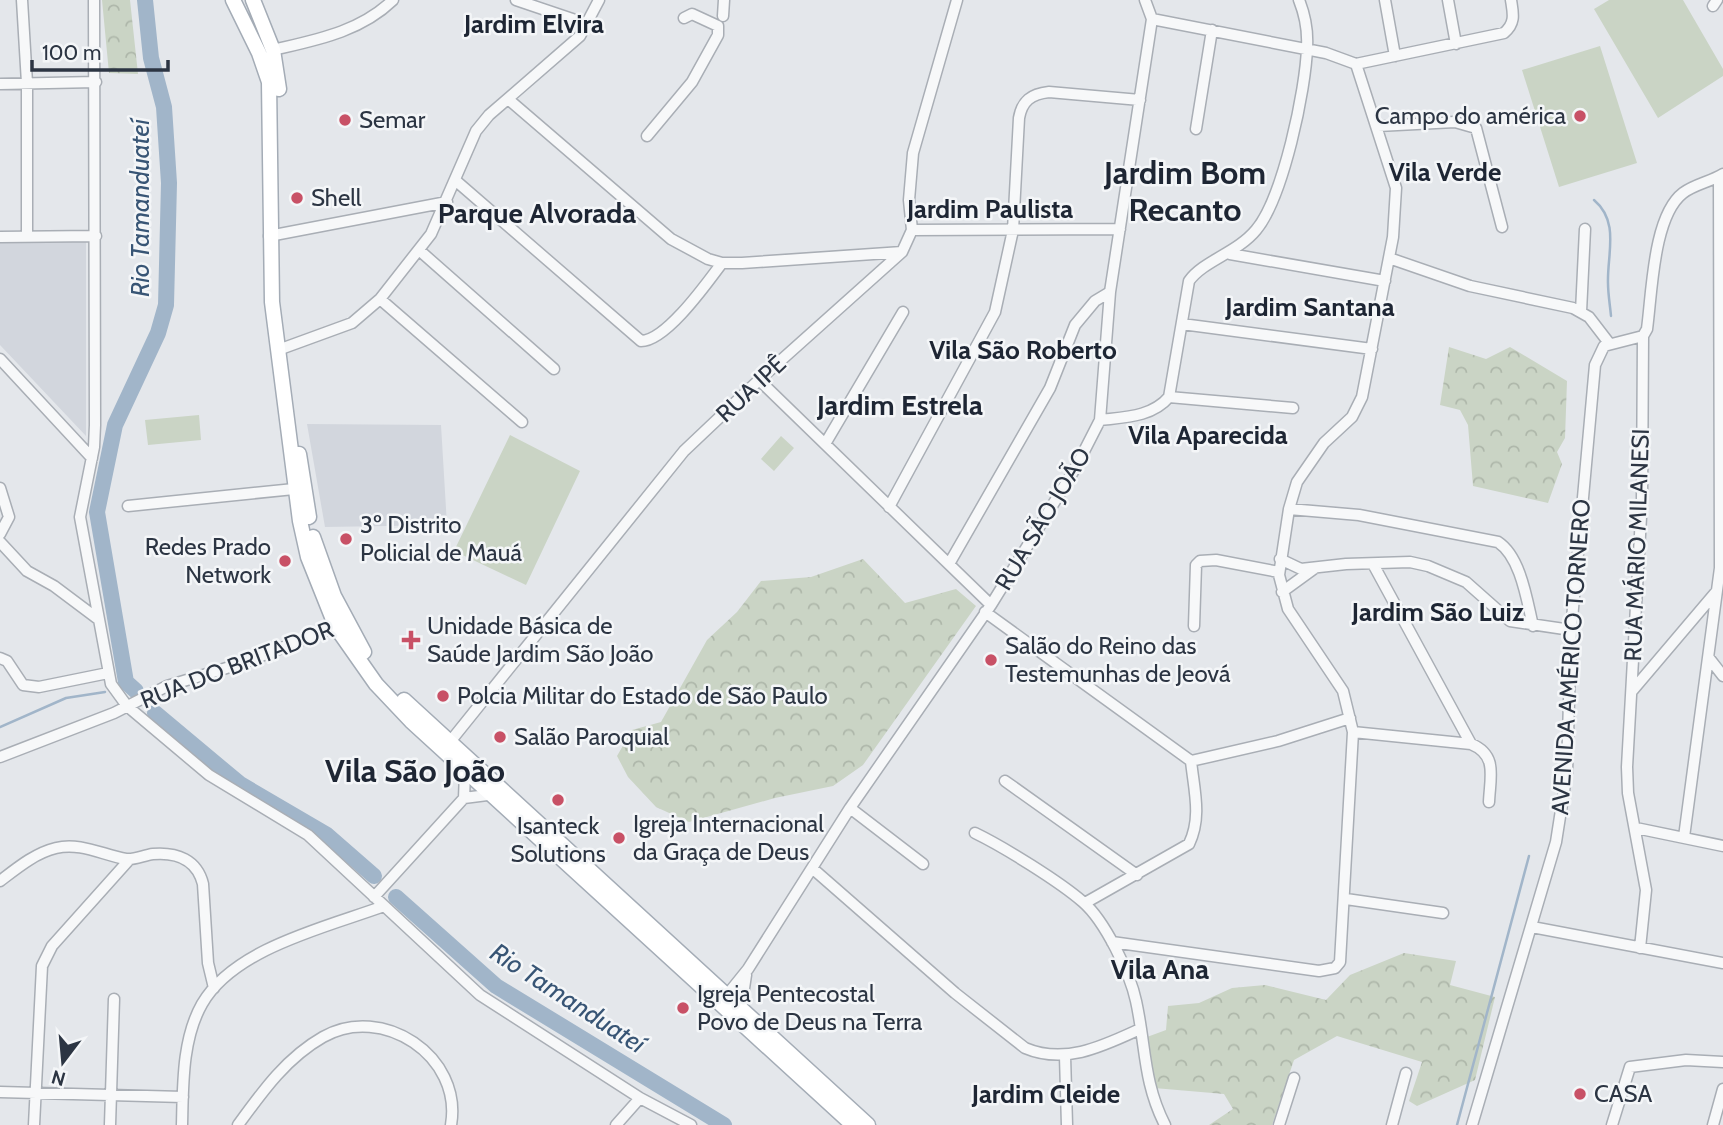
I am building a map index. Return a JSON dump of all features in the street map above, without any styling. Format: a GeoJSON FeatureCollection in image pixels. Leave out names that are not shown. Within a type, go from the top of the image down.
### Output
{"type":"FeatureCollection","features":[{"type":"Feature","properties":{"kind":"main road"},"geometry":{"type":"LineString","coordinates":[[253,0],[273,50],[279,103],[273,236]]}},
{"type":"Feature","properties":{"kind":"main road"},"geometry":{"type":"LineString","coordinates":[[234,4],[246,9],[253,0]]}},
{"type":"Feature","properties":{"kind":"main road"},"geometry":{"type":"LineString","coordinates":[[234,4],[259,53],[269,82],[273,236],[294,489],[308,556],[341,625],[376,684],[465,773],[723,999],[741,1007],[867,1125]]}},
{"type":"Feature","properties":{"kind":"main road"},"geometry":{"type":"LineString","coordinates":[[281,349],[311,531],[341,625],[374,667],[449,743],[723,999],[853,1125]]}},
{"type":"Feature","properties":{"kind":"main road"},"geometry":{"type":"LineString","coordinates":[[411,721],[449,743]]}},
{"type":"Feature","properties":{"kind":"street"},"geometry":{"type":"LineString","coordinates":[[22,0],[27,83],[27,237]]}},
{"type":"Feature","properties":{"kind":"street"},"geometry":{"type":"LineString","coordinates":[[94,0],[96,236],[92,458],[80,517],[111,684],[127,706],[209,775],[308,835],[488,1000],[639,1098],[691,1125]]}},
{"type":"Feature","properties":{"kind":"street"},"geometry":{"type":"LineString","coordinates":[[273,50],[348,30],[380,13],[393,0]]}},
{"type":"Feature","properties":{"kind":"street"},"geometry":{"type":"LineString","coordinates":[[516,0],[587,24]]}},
{"type":"Feature","properties":{"kind":"street"},"geometry":{"type":"LineString","coordinates":[[281,349],[352,323],[380,299],[419,250],[447,202],[476,131],[508,99],[570,46],[587,24],[599,0]]}},
{"type":"Feature","properties":{"kind":"street"},"geometry":{"type":"LineString","coordinates":[[723,16],[724,0]]}},
{"type":"Feature","properties":{"kind":"street","name":"RUA IPÊ"},"geometry":{"type":"LineString","coordinates":[[449,743],[684,451],[902,252],[912,230],[909,200],[913,153],[957,0]]}},
{"type":"Feature","properties":{"kind":"street"},"geometry":{"type":"LineString","coordinates":[[1145,0],[1153,19],[1307,50],[1356,64],[1504,33],[1511,27],[1514,17],[1511,0]]}},
{"type":"Feature","properties":{"kind":"street"},"geometry":{"type":"LineString","coordinates":[[1169,397],[1186,291],[1193,276],[1230,254],[1257,229],[1278,190],[1307,50],[1306,22],[1299,0]]}},
{"type":"Feature","properties":{"kind":"street"},"geometry":{"type":"LineString","coordinates":[[1385,0],[1395,56]]}},
{"type":"Feature","properties":{"kind":"street"},"geometry":{"type":"LineString","coordinates":[[1448,0],[1456,44]]}},
{"type":"Feature","properties":{"kind":"street"},"geometry":{"type":"LineString","coordinates":[[647,136],[692,82],[718,35],[718,26],[692,14],[684,18]]}},
{"type":"Feature","properties":{"kind":"street","name":"RUA SÃO JOÃO"},"geometry":{"type":"LineString","coordinates":[[723,999],[748,969],[850,808],[988,608],[1070,477],[1100,420],[1111,292],[1153,19]]}},
{"type":"Feature","properties":{"kind":"street"},"geometry":{"type":"LineString","coordinates":[[1196,130],[1212,30]]}},
{"type":"Feature","properties":{"kind":"street"},"geometry":{"type":"LineString","coordinates":[[1112,942],[1329,971],[1338,965],[1342,955],[1353,732],[1343,691],[1300,630],[1282,592],[1279,572],[1289,509],[1297,482],[1314,454],[1359,406],[1389,258],[1396,188],[1356,64]]}},
{"type":"Feature","properties":{"kind":"street"},"geometry":{"type":"LineString","coordinates":[[0,84],[96,82]]}},
{"type":"Feature","properties":{"kind":"street"},"geometry":{"type":"LineString","coordinates":[[889,507],[988,328],[998,302],[1013,230],[1018,118],[1024,103],[1038,93],[1049,92],[1140,100]]}},
{"type":"Feature","properties":{"kind":"street"},"geometry":{"type":"LineString","coordinates":[[508,99],[671,239],[697,254],[722,263],[902,252]]}},
{"type":"Feature","properties":{"kind":"street"},"geometry":{"type":"LineString","coordinates":[[1378,126],[1455,122],[1476,128],[1502,228]]}},
{"type":"Feature","properties":{"kind":"street"},"geometry":{"type":"LineString","coordinates":[[1684,837],[1720,556],[1721,176]]}},
{"type":"Feature","properties":{"kind":"street","name":"RUA MÁRIO MILANESI"},"geometry":{"type":"LineString","coordinates":[[1640,948],[1646,898],[1627,783],[1642,499],[1643,336],[1647,329],[1661,238],[1668,211],[1683,193],[1721,176]]}},
{"type":"Feature","properties":{"kind":"street"},"geometry":{"type":"LineString","coordinates":[[455,180],[641,341],[656,337],[692,301],[722,263]]}},
{"type":"Feature","properties":{"kind":"street"},"geometry":{"type":"LineString","coordinates":[[273,236],[447,202]]}},
{"type":"Feature","properties":{"kind":"street"},"geometry":{"type":"LineString","coordinates":[[912,230],[1120,229]]}},
{"type":"Feature","properties":{"kind":"street"},"geometry":{"type":"LineString","coordinates":[[1581,312],[1585,229]]}},
{"type":"Feature","properties":{"kind":"street"},"geometry":{"type":"LineString","coordinates":[[0,237],[96,236]]}},
{"type":"Feature","properties":{"kind":"street"},"geometry":{"type":"LineString","coordinates":[[419,250],[554,369]]}},
{"type":"Feature","properties":{"kind":"street"},"geometry":{"type":"LineString","coordinates":[[1230,254],[1385,281]]}},
{"type":"Feature","properties":{"kind":"street"},"geometry":{"type":"LineString","coordinates":[[1389,258],[1470,286],[1560,304],[1581,312],[1590,317],[1609,343],[1643,336]]}},
{"type":"Feature","properties":{"kind":"street"},"geometry":{"type":"LineString","coordinates":[[949,564],[1050,388],[1075,326],[1095,301],[1111,292]]}},
{"type":"Feature","properties":{"kind":"street"},"geometry":{"type":"LineString","coordinates":[[380,299],[522,422]]}},
{"type":"Feature","properties":{"kind":"street"},"geometry":{"type":"LineString","coordinates":[[825,444],[903,312]]}},
{"type":"Feature","properties":{"kind":"street"},"geometry":{"type":"LineString","coordinates":[[1182,324],[1372,349]]}},
{"type":"Feature","properties":{"kind":"street","name":"AVENIDA AMÉRICO TORNERO"},"geometry":{"type":"LineString","coordinates":[[1472,1125],[1556,842],[1564,797],[1571,630],[1592,385],[1599,352],[1609,343]]}},
{"type":"Feature","properties":{"kind":"street"},"geometry":{"type":"LineString","coordinates":[[0,359],[92,458]]}},
{"type":"Feature","properties":{"kind":"street"},"geometry":{"type":"LineString","coordinates":[[759,380],[949,564],[988,608],[1191,761],[1198,815],[1194,834],[1182,850],[1085,903]]}},
{"type":"Feature","properties":{"kind":"street"},"geometry":{"type":"LineString","coordinates":[[1100,420],[1150,411],[1169,397],[1293,408]]}},
{"type":"Feature","properties":{"kind":"street"},"geometry":{"type":"LineString","coordinates":[[0,488],[9,517],[0,534]]}},
{"type":"Feature","properties":{"kind":"street"},"geometry":{"type":"LineString","coordinates":[[128,506],[294,489]]}},
{"type":"Feature","properties":{"kind":"street"},"geometry":{"type":"LineString","coordinates":[[1289,509],[1359,515],[1498,542],[1508,550],[1518,573],[1534,626]]}},
{"type":"Feature","properties":{"kind":"street"},"geometry":{"type":"LineString","coordinates":[[0,542],[27,571],[98,618]]}},
{"type":"Feature","properties":{"kind":"street"},"geometry":{"type":"LineString","coordinates":[[1280,559],[1301,569],[1410,562],[1445,570],[1477,590],[1507,619],[1534,626],[1571,630]]}},
{"type":"Feature","properties":{"kind":"street"},"geometry":{"type":"LineString","coordinates":[[1194,626],[1196,565],[1200,561],[1216,560],[1279,572]]}},
{"type":"Feature","properties":{"kind":"street"},"geometry":{"type":"LineString","coordinates":[[1373,564],[1471,744]]}},
{"type":"Feature","properties":{"kind":"street"},"geometry":{"type":"LineString","coordinates":[[1282,592],[1315,568]]}},
{"type":"Feature","properties":{"kind":"street"},"geometry":{"type":"LineString","coordinates":[[1632,691],[1716,592]]}},
{"type":"Feature","properties":{"kind":"street","name":"RUA DO BRITADOR"},"geometry":{"type":"LineString","coordinates":[[0,757],[167,687],[243,663],[341,625]]}},
{"type":"Feature","properties":{"kind":"street"},"geometry":{"type":"LineString","coordinates":[[0,658],[7,661],[23,685],[30,687],[108,673]]}},
{"type":"Feature","properties":{"kind":"street"},"geometry":{"type":"LineString","coordinates":[[1709,658],[1723,676]]}},
{"type":"Feature","properties":{"kind":"street"},"geometry":{"type":"LineString","coordinates":[[1191,761],[1278,741],[1350,719]]}},
{"type":"Feature","properties":{"kind":"street"},"geometry":{"type":"LineString","coordinates":[[1353,732],[1471,744],[1489,755],[1489,802]]}},
{"type":"Feature","properties":{"kind":"street"},"geometry":{"type":"LineString","coordinates":[[464,798],[465,773]]}},
{"type":"Feature","properties":{"kind":"street"},"geometry":{"type":"LineString","coordinates":[[1005,781],[1137,874]]}},
{"type":"Feature","properties":{"kind":"street"},"geometry":{"type":"LineString","coordinates":[[374,897],[464,798],[488,792],[508,796]]}},
{"type":"Feature","properties":{"kind":"street"},"geometry":{"type":"LineString","coordinates":[[850,808],[923,864]]}},
{"type":"Feature","properties":{"kind":"street"},"geometry":{"type":"LineString","coordinates":[[1636,828],[1723,846]]}},
{"type":"Feature","properties":{"kind":"street"},"geometry":{"type":"LineString","coordinates":[[975,833],[1085,903],[1112,942],[1136,999],[1150,1092],[1166,1125]]}},
{"type":"Feature","properties":{"kind":"street"},"geometry":{"type":"LineString","coordinates":[[0,881],[34,857],[59,847],[72,846],[129,860],[152,855],[179,856],[189,860],[200,874],[208,963],[214,988]]}},
{"type":"Feature","properties":{"kind":"street"},"geometry":{"type":"LineString","coordinates":[[34,1125],[40,975],[45,958],[129,860]]}},
{"type":"Feature","properties":{"kind":"street"},"geometry":{"type":"LineString","coordinates":[[811,868],[1007,1035],[1038,1054],[1065,1055],[1106,1045],[1140,1029]]}},
{"type":"Feature","properties":{"kind":"street"},"geometry":{"type":"LineString","coordinates":[[1346,899],[1443,913]]}},
{"type":"Feature","properties":{"kind":"street"},"geometry":{"type":"LineString","coordinates":[[181,1125],[191,1031],[202,1003],[228,972],[254,957],[384,906]]}},
{"type":"Feature","properties":{"kind":"street"},"geometry":{"type":"LineString","coordinates":[[1532,927],[1723,964]]}},
{"type":"Feature","properties":{"kind":"street","name":"RUA SÃO JOÃO"},"geometry":{"type":"LineString","coordinates":[[741,1007],[748,969]]}},
{"type":"Feature","properties":{"kind":"street"},"geometry":{"type":"LineString","coordinates":[[110,1125],[114,999]]}},
{"type":"Feature","properties":{"kind":"street"},"geometry":{"type":"LineString","coordinates":[[238,1125],[291,1059],[323,1037],[349,1026],[386,1030],[408,1039],[436,1060],[450,1091],[451,1125]]}},
{"type":"Feature","properties":{"kind":"street"},"geometry":{"type":"LineString","coordinates":[[1065,1055],[1067,1125]]}},
{"type":"Feature","properties":{"kind":"street"},"geometry":{"type":"LineString","coordinates":[[1612,1125],[1630,1067],[1686,1060],[1723,1062]]}},
{"type":"Feature","properties":{"kind":"street"},"geometry":{"type":"LineString","coordinates":[[1392,1125],[1406,1073]]}},
{"type":"Feature","properties":{"kind":"street"},"geometry":{"type":"LineString","coordinates":[[1279,1125],[1294,1078]]}},
{"type":"Feature","properties":{"kind":"street"},"geometry":{"type":"LineString","coordinates":[[1713,1125],[1723,1089]]}},
{"type":"Feature","properties":{"kind":"street"},"geometry":{"type":"LineString","coordinates":[[0,1092],[183,1097]]}},
{"type":"Feature","properties":{"kind":"street"},"geometry":{"type":"LineString","coordinates":[[615,1125],[639,1098]]}},
{"type":"Feature","properties":{"kind":"shaded area"},"geometry":{"type":"Polygon","coordinates":[[[86,240],[86,436],[0,345],[0,242],[86,240]]]}},
{"type":"Feature","properties":{"kind":"shaded area"},"geometry":{"type":"Polygon","coordinates":[[[307,424],[441,425],[447,525],[325,527],[307,424]]]}},
{"type":"Feature","properties":{"kind":"green space"},"geometry":{"type":"Polygon","coordinates":[[[102,0],[130,0],[138,74],[109,73],[102,0]]]}},
{"type":"Feature","properties":{"kind":"green space"},"geometry":{"type":"Polygon","coordinates":[[[1609,0],[1683,0],[1723,69],[1723,76],[1658,118],[1594,9],[1609,0]]]}},
{"type":"Feature","properties":{"kind":"green space","name":"Campo do américa"},"geometry":{"type":"Polygon","coordinates":[[[1600,46],[1637,163],[1559,187],[1522,70],[1600,46]]]}},
{"type":"Feature","properties":{"kind":"green space"},"geometry":{"type":"Polygon","coordinates":[[[1449,347],[1486,359],[1510,347],[1567,381],[1565,438],[1557,452],[1562,464],[1548,503],[1473,486],[1468,425],[1460,410],[1440,405],[1449,347]]]}},
{"type":"Feature","properties":{"kind":"green space"},"geometry":{"type":"Polygon","coordinates":[[[199,415],[201,440],[148,445],[145,420],[199,415]]]}},
{"type":"Feature","properties":{"kind":"green space"},"geometry":{"type":"Polygon","coordinates":[[[510,435],[580,471],[526,585],[454,551],[510,435]]]}},
{"type":"Feature","properties":{"kind":"green space"},"geometry":{"type":"Polygon","coordinates":[[[781,436],[794,448],[774,471],[761,459],[781,436]]]}},
{"type":"Feature","properties":{"kind":"green space"},"geometry":{"type":"Polygon","coordinates":[[[863,559],[905,603],[956,589],[976,606],[863,765],[833,786],[775,798],[689,822],[656,807],[628,777],[617,756],[632,730],[661,722],[707,640],[737,612],[761,581],[811,577],[863,559]]]}},
{"type":"Feature","properties":{"kind":"green space"},"geometry":{"type":"Polygon","coordinates":[[[1404,953],[1456,961],[1450,985],[1495,997],[1475,1080],[1417,1106],[1409,1101],[1422,1062],[1337,1036],[1294,1060],[1272,1125],[1209,1125],[1233,1109],[1224,1094],[1154,1088],[1147,1037],[1166,1030],[1168,1006],[1199,1003],[1232,988],[1265,985],[1326,1000],[1350,975],[1404,953]]]}},
{"type":"Feature","properties":{"kind":"waterway","name":"Rio Tamanduateí"},"geometry":{"type":"LineString","coordinates":[[136,691],[126,682],[97,512],[115,425],[158,333],[166,305],[169,183],[164,107],[151,58],[145,0]]}},
{"type":"Feature","properties":{"kind":"waterway"},"geometry":{"type":"LineString","coordinates":[[1594,200],[1602,209],[1610,228],[1608,283],[1611,316]]}},
{"type":"Feature","properties":{"kind":"waterway"},"geometry":{"type":"LineString","coordinates":[[0,727],[66,698],[105,692]]}},
{"type":"Feature","properties":{"kind":"waterway","name":"Rio Tamanduateí"},"geometry":{"type":"LineString","coordinates":[[155,713],[240,784],[327,835],[374,876]]}},
{"type":"Feature","properties":{"kind":"waterway"},"geometry":{"type":"LineString","coordinates":[[1457,1125],[1529,856]]}},
{"type":"Feature","properties":{"kind":"waterway","name":"Rio Tamanduateí"},"geometry":{"type":"LineString","coordinates":[[396,897],[496,986],[724,1125]]}},
{"type":"Feature","properties":{"kind":"place","name":"Campo do américa"},"geometry":{"type":"Point","coordinates":[1580,116]}},
{"type":"Feature","properties":{"kind":"place","name":"Semar"},"geometry":{"type":"Point","coordinates":[345,120]}},
{"type":"Feature","properties":{"kind":"place","name":"Shell"},"geometry":{"type":"Point","coordinates":[297,198]}},
{"type":"Feature","properties":{"kind":"place","name":"3º Distrito Policial de Mauá"},"geometry":{"type":"Point","coordinates":[346,539]}},
{"type":"Feature","properties":{"kind":"place","name":"Redes Prado Network"},"geometry":{"type":"Point","coordinates":[285,561]}},
{"type":"Feature","properties":{"kind":"place","name":"Unidade Básica de Saúde Jardim São João"},"geometry":{"type":"Point","coordinates":[411,640]}},
{"type":"Feature","properties":{"kind":"place","name":"Salão do Reino das Testemunhas de Jeová"},"geometry":{"type":"Point","coordinates":[991,660]}},
{"type":"Feature","properties":{"kind":"place","name":"Polcia Militar do Estado de São Paulo"},"geometry":{"type":"Point","coordinates":[443,696]}},
{"type":"Feature","properties":{"kind":"place","name":"Salão Paroquial"},"geometry":{"type":"Point","coordinates":[500,737]}},
{"type":"Feature","properties":{"kind":"place","name":"Isanteck Solutions"},"geometry":{"type":"Point","coordinates":[558,800]}},
{"type":"Feature","properties":{"kind":"place","name":"Igreja Internacional da Graça de Deus"},"geometry":{"type":"Point","coordinates":[619,838]}},
{"type":"Feature","properties":{"kind":"place","name":"Igreja Pentecostal Povo de Deus na Terra"},"geometry":{"type":"Point","coordinates":[683,1008]}},
{"type":"Feature","properties":{"kind":"place","name":"CASA"},"geometry":{"type":"Point","coordinates":[1580,1094]}},
{"type":"Feature","properties":{"kind":"district","name":"Jardim Elvira"},"geometry":{"type":"Point","coordinates":[534,24]}},
{"type":"Feature","properties":{"kind":"district","name":"Vila Verde"},"geometry":{"type":"Point","coordinates":[1445,172]}},
{"type":"Feature","properties":{"kind":"district","name":"Jardim Bom Recanto"},"geometry":{"type":"Point","coordinates":[1185,192]}},
{"type":"Feature","properties":{"kind":"district","name":"Jardim Paulista"},"geometry":{"type":"Point","coordinates":[990,209]}},
{"type":"Feature","properties":{"kind":"district","name":"Parque Alvorada"},"geometry":{"type":"Point","coordinates":[537,213]}},
{"type":"Feature","properties":{"kind":"district","name":"Jardim Santana"},"geometry":{"type":"Point","coordinates":[1310,307]}},
{"type":"Feature","properties":{"kind":"district","name":"Vila São Roberto"},"geometry":{"type":"Point","coordinates":[1023,350]}},
{"type":"Feature","properties":{"kind":"district","name":"Jardim Estrela"},"geometry":{"type":"Point","coordinates":[900,405]}},
{"type":"Feature","properties":{"kind":"district","name":"Vila Aparecida"},"geometry":{"type":"Point","coordinates":[1208,435]}},
{"type":"Feature","properties":{"kind":"district","name":"Jardim São Luiz"},"geometry":{"type":"Point","coordinates":[1438,612]}},
{"type":"Feature","properties":{"kind":"district","name":"Vila São João"},"geometry":{"type":"Point","coordinates":[415,771]}},
{"type":"Feature","properties":{"kind":"district","name":"Vila Ana"},"geometry":{"type":"Point","coordinates":[1160,969]}},
{"type":"Feature","properties":{"kind":"district","name":"Jardim Cleide"},"geometry":{"type":"Point","coordinates":[1046,1094]}}]}
